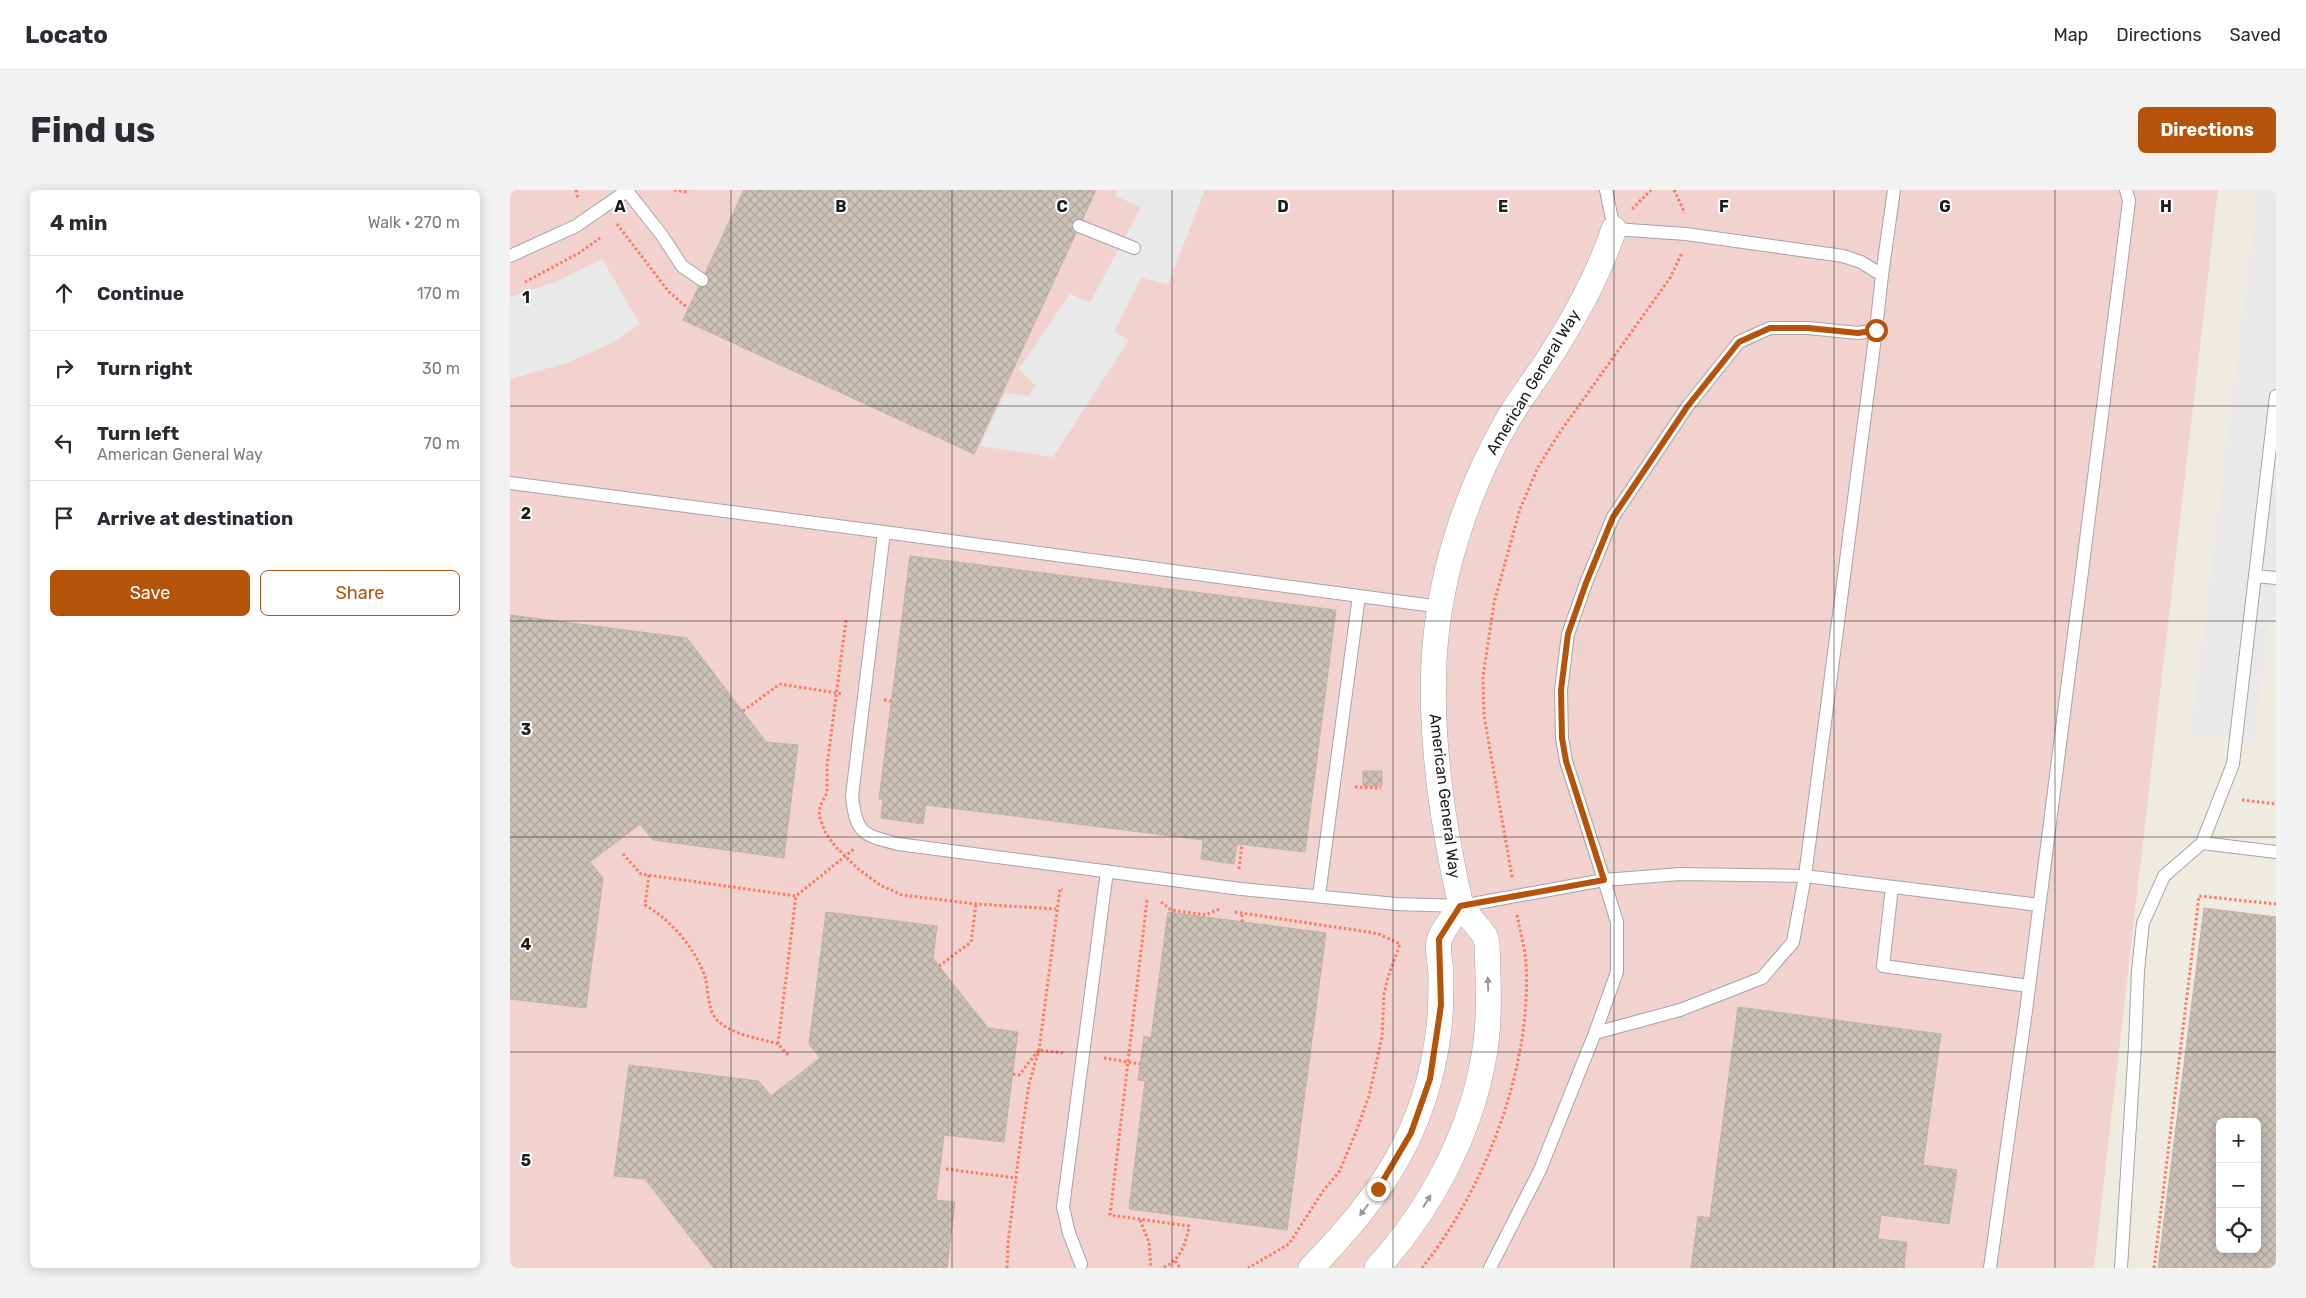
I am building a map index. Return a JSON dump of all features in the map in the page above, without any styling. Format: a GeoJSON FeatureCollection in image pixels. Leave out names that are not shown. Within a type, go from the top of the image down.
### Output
{"type":"FeatureCollection","features":[{"type":"Feature","properties":{"kind":"street","name":"American General Way"},"geometry":{"type":"LineString","coordinates":[[1460,906],[1450,861],[1435,737],[1434,660],[1441,607],[1454,550],[1478,479],[1507,421],[1548,360],[1588,291],[1604,259],[1614,229]]}},
{"type":"Feature","properties":{"kind":"street"},"geometry":{"type":"LineString","coordinates":[[1311,1268],[1346,1232],[1365,1209],[1395,1164],[1411,1133],[1430,1079],[1439,1028],[1441,973],[1439,939],[1460,906],[1485,936],[1487,943],[1489,998],[1483,1061],[1476,1092],[1457,1144],[1434,1191],[1400,1240],[1377,1268]]}},
{"type":"Feature","properties":{"kind":"lane"},"geometry":{"type":"LineString","coordinates":[[510,256],[553,238],[598,212],[628,190],[682,266],[702,280]]}},
{"type":"Feature","properties":{"kind":"lane"},"geometry":{"type":"LineString","coordinates":[[1606,190],[1614,229],[1686,234],[1843,256],[1861,262],[1882,275]]}},
{"type":"Feature","properties":{"kind":"lane"},"geometry":{"type":"LineString","coordinates":[[1595,1033],[1680,1010],[1762,978],[1793,942],[1804,876],[1894,190]]}},
{"type":"Feature","properties":{"kind":"lane"},"geometry":{"type":"LineString","coordinates":[[1990,1268],[2029,986],[2129,201],[2126,190]]}},
{"type":"Feature","properties":{"kind":"lane"},"geometry":{"type":"LineString","coordinates":[[1079,226],[1134,248]]}},
{"type":"Feature","properties":{"kind":"lane"},"geometry":{"type":"LineString","coordinates":[[1490,1268],[1540,1170],[1595,1033],[1617,972],[1617,922],[1566,761],[1562,738],[1561,690],[1568,634],[1586,583],[1613,517],[1687,407],[1739,342],[1770,328],[1808,328],[1858,333],[1876,330]]}},
{"type":"Feature","properties":{"kind":"lane"},"geometry":{"type":"LineString","coordinates":[[2121,1268],[2138,970],[2144,923],[2164,876],[2202,843],[2233,764],[2276,396]]}},
{"type":"Feature","properties":{"kind":"lane"},"geometry":{"type":"LineString","coordinates":[[510,483],[1441,607]]}},
{"type":"Feature","properties":{"kind":"lane"},"geometry":{"type":"LineString","coordinates":[[884,532],[852,796],[857,823],[869,837],[898,844],[1241,889],[1319,895],[1396,904],[1460,906],[1604,880],[1680,874],[1804,876],[2039,905]]}},
{"type":"Feature","properties":{"kind":"lane"},"geometry":{"type":"LineString","coordinates":[[2255,576],[2276,578]]}},
{"type":"Feature","properties":{"kind":"lane"},"geometry":{"type":"LineString","coordinates":[[1319,895],[1359,596]]}},
{"type":"Feature","properties":{"kind":"lane"},"geometry":{"type":"LineString","coordinates":[[2202,843],[2276,852]]}},
{"type":"Feature","properties":{"kind":"lane"},"geometry":{"type":"LineString","coordinates":[[1081,1264],[1069,1233],[1064,1207],[1107,871]]}},
{"type":"Feature","properties":{"kind":"lane"},"geometry":{"type":"LineString","coordinates":[[1892,887],[1883,966],[2029,986]]}},
{"type":"Feature","properties":{"kind":"path"},"geometry":{"type":"LineString","coordinates":[[576,190],[578,200],[618,224],[669,292],[688,308]]}},
{"type":"Feature","properties":{"kind":"path"},"geometry":{"type":"LineString","coordinates":[[674,190],[687,192],[688,190]]}},
{"type":"Feature","properties":{"kind":"path"},"geometry":{"type":"LineString","coordinates":[[1422,1268],[1442,1243],[1477,1178],[1494,1140],[1519,1054],[1525,1008],[1526,963],[1484,715],[1483,677],[1494,603],[1520,509],[1538,467],[1574,412],[1670,278],[1685,246],[1684,210],[1674,190]]}},
{"type":"Feature","properties":{"kind":"path"},"geometry":{"type":"LineString","coordinates":[[846,620],[827,766],[827,793],[820,806],[819,815],[825,832],[857,868],[890,891],[902,895],[976,904],[1056,909]]}},
{"type":"Feature","properties":{"kind":"path"},"geometry":{"type":"LineString","coordinates":[[743,711],[780,684],[892,701]]}},
{"type":"Feature","properties":{"kind":"path"},"geometry":{"type":"LineString","coordinates":[[1334,785],[1382,788]]}},
{"type":"Feature","properties":{"kind":"path"},"geometry":{"type":"LineString","coordinates":[[2220,797],[2276,804]]}},
{"type":"Feature","properties":{"kind":"path"},"geometry":{"type":"LineString","coordinates":[[778,1044],[796,896],[869,837]]}},
{"type":"Feature","properties":{"kind":"path"},"geometry":{"type":"LineString","coordinates":[[623,854],[641,874],[796,896]]}},
{"type":"Feature","properties":{"kind":"path"},"geometry":{"type":"LineString","coordinates":[[649,875],[645,905],[666,921],[696,956],[706,978],[711,1011],[716,1019],[726,1027],[742,1034],[778,1044],[788,1056]]}},
{"type":"Feature","properties":{"kind":"path"},"geometry":{"type":"LineString","coordinates":[[1007,1268],[1008,1243],[1029,1084],[1039,1050],[1060,888],[1163,902],[1171,910],[1206,915],[1216,909],[1225,910]]}},
{"type":"Feature","properties":{"kind":"path"},"geometry":{"type":"LineString","coordinates":[[2154,1268],[2199,896],[2276,904]]}},
{"type":"Feature","properties":{"kind":"path"},"geometry":{"type":"LineString","coordinates":[[1147,900],[1110,1215],[1189,1226],[1185,1244],[1175,1260],[1161,1268]]}},
{"type":"Feature","properties":{"kind":"path"},"geometry":{"type":"LineString","coordinates":[[939,966],[971,942],[976,904]]}},
{"type":"Feature","properties":{"kind":"path"},"geometry":{"type":"LineString","coordinates":[[1233,912],[1379,934],[1400,944],[1392,960],[1384,994],[1382,1037],[1369,1096],[1339,1172],[1323,1191],[1288,1244],[1248,1268]]}},
{"type":"Feature","properties":{"kind":"path"},"geometry":{"type":"LineString","coordinates":[[946,1168],[1016,1178]]}},
{"type":"Feature","properties":{"kind":"path"},"geometry":{"type":"LineString","coordinates":[[1140,1220],[1150,1242],[1151,1268]]}},
{"type":"Feature","properties":{"kind":"path"},"geometry":{"type":"LineString","coordinates":[[1175,1260],[1180,1268]]}},
{"type":"Feature","properties":{"kind":"shaded area"},"geometry":{"type":"Polygon","coordinates":[[[510,190],[2218,190],[2094,1268],[510,1268],[510,190]]]}},
{"type":"Feature","properties":{"kind":"shaded area"},"geometry":{"type":"Polygon","coordinates":[[[1117,190],[1205,190],[1168,284],[1141,278],[1114,332],[1129,340],[1053,457],[980,446],[1005,393],[1029,396],[1035,385],[1019,369],[1070,294],[1090,303],[1141,207],[1115,196],[1117,190]]]}},
{"type":"Feature","properties":{"kind":"shaded area"},"geometry":{"type":"Polygon","coordinates":[[[2258,190],[2276,190],[2276,618],[2269,617],[2254,742],[2191,734],[2258,190]]]}},
{"type":"Feature","properties":{"kind":"shaded area"},"geometry":{"type":"Polygon","coordinates":[[[602,259],[640,324],[612,343],[566,363],[510,379],[510,297],[555,282],[602,259]]]}},
{"type":"Feature","properties":{"kind":"building"},"geometry":{"type":"Polygon","coordinates":[[[744,190],[1096,190],[974,454],[683,320],[744,190]]]}},
{"type":"Feature","properties":{"kind":"building"},"geometry":{"type":"Polygon","coordinates":[[[910,556],[1336,610],[1305,852],[1237,844],[1234,864],[1201,859],[1203,840],[926,805],[923,824],[881,818],[883,799],[879,799],[910,556]]]}},
{"type":"Feature","properties":{"kind":"building"},"geometry":{"type":"Polygon","coordinates":[[[510,615],[687,638],[766,742],[798,745],[784,858],[653,840],[640,824],[590,862],[603,878],[586,1008],[510,999],[510,615]]]}},
{"type":"Feature","properties":{"kind":"building"},"geometry":{"type":"Polygon","coordinates":[[[1363,771],[1382,771],[1382,786],[1363,786],[1363,771]]]}},
{"type":"Feature","properties":{"kind":"building"},"geometry":{"type":"Polygon","coordinates":[[[2204,908],[2276,917],[2276,1268],[2158,1268],[2204,908]]]}},
{"type":"Feature","properties":{"kind":"building"},"geometry":{"type":"Polygon","coordinates":[[[826,912],[937,926],[933,958],[939,966],[988,1028],[1018,1032],[1004,1142],[944,1135],[936,1200],[955,1202],[947,1268],[714,1268],[645,1179],[614,1176],[629,1065],[759,1081],[771,1096],[820,1058],[809,1044],[826,912]]]}},
{"type":"Feature","properties":{"kind":"building"},"geometry":{"type":"Polygon","coordinates":[[[1168,912],[1326,933],[1287,1230],[1129,1209],[1145,1081],[1138,1080],[1144,1036],[1151,1038],[1168,912]]]}},
{"type":"Feature","properties":{"kind":"building"},"geometry":{"type":"Polygon","coordinates":[[[1738,1007],[1941,1034],[1923,1165],[1957,1170],[1949,1224],[1881,1215],[1878,1239],[1907,1242],[1904,1268],[1691,1268],[1698,1216],[1710,1218],[1738,1007]]]}},
{"type":"Feature","properties":{"kind":"route"},"geometry":{"type":"LineString","coordinates":[[1378,1189],[1395,1164],[1411,1133],[1430,1079],[1435,1056],[1441,1005],[1439,939],[1460,906],[1604,880],[1566,761],[1562,738],[1561,690],[1568,634],[1586,583],[1613,517],[1687,407],[1739,342],[1770,328],[1808,328],[1858,333],[1876,330]]}}]}
